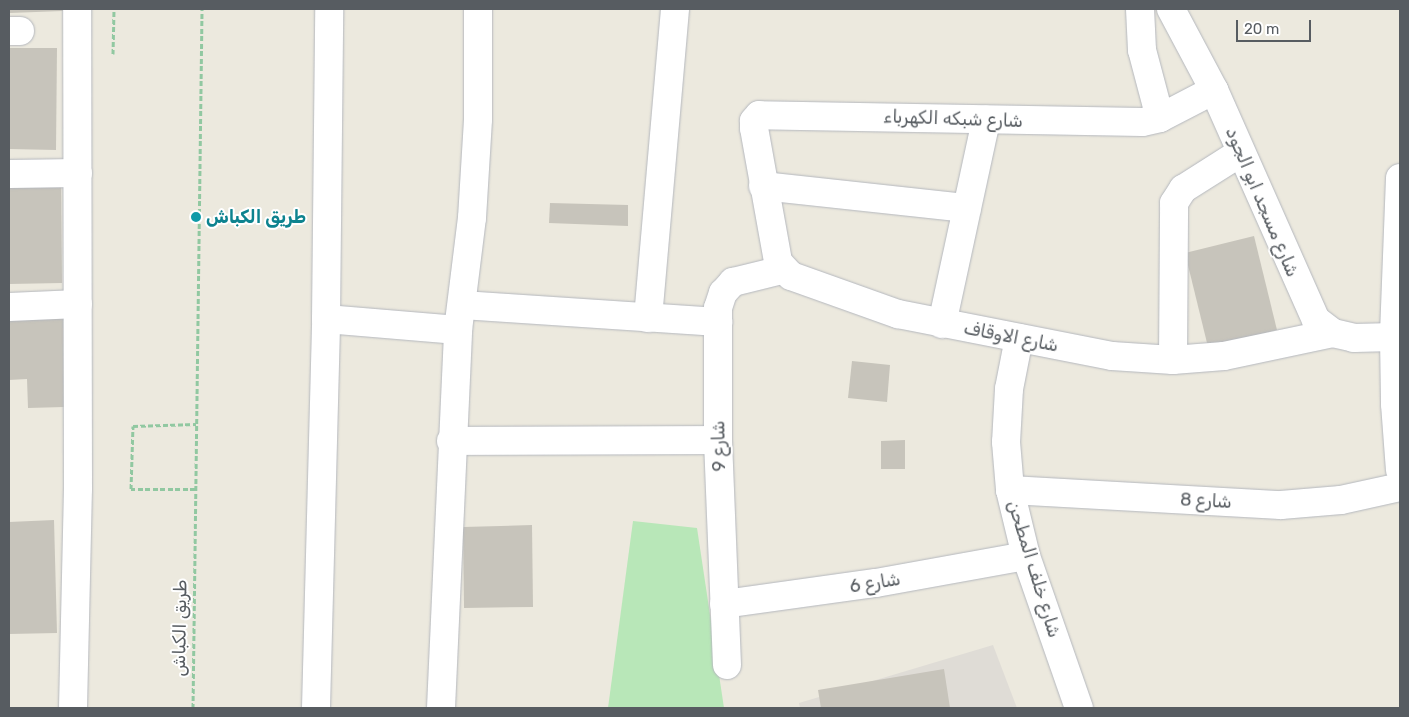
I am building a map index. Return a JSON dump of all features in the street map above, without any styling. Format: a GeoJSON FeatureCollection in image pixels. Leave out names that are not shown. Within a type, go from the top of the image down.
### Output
{"type":"FeatureCollection","features":[{"type":"Feature","properties":{"kind":"street"},"geometry":{"type":"LineString","coordinates":[[73,708],[78,304],[78,9]]}},
{"type":"Feature","properties":{"kind":"street"},"geometry":{"type":"LineString","coordinates":[[316,708],[326,319],[329,9]]}},
{"type":"Feature","properties":{"kind":"street"},"geometry":{"type":"LineString","coordinates":[[441,708],[451,441],[460,318],[472,218],[478,119],[478,9]]}},
{"type":"Feature","properties":{"kind":"street"},"geometry":{"type":"LineString","coordinates":[[648,318],[675,9]]}},
{"type":"Feature","properties":{"kind":"street"},"geometry":{"type":"LineString","coordinates":[[1140,9],[1142,50],[1160,118]]}},
{"type":"Feature","properties":{"kind":"street","name":"شارع مسجد ابو الجود"},"geometry":{"type":"LineString","coordinates":[[1172,9],[1214,90],[1305,301],[1316,320],[1333,333],[1354,338],[1394,337]]}},
{"type":"Feature","properties":{"kind":"street","name":"شارع شبكه الكهرباء"},"geometry":{"type":"LineString","coordinates":[[763,186],[754,128],[754,121],[759,115],[1120,123],[1160,118],[1214,90]]}},
{"type":"Feature","properties":{"kind":"street"},"geometry":{"type":"LineString","coordinates":[[942,324],[986,120]]}},
{"type":"Feature","properties":{"kind":"street"},"geometry":{"type":"LineString","coordinates":[[1174,360],[1174,203],[1183,189],[1240,153]]}},
{"type":"Feature","properties":{"kind":"street"},"geometry":{"type":"LineString","coordinates":[[9,174],[78,172]]}},
{"type":"Feature","properties":{"kind":"street"},"geometry":{"type":"LineString","coordinates":[[1400,178],[1398,275],[1394,337],[1400,470]]}},
{"type":"Feature","properties":{"kind":"street"},"geometry":{"type":"LineString","coordinates":[[782,270],[778,262],[763,186],[967,208]]}},
{"type":"Feature","properties":{"kind":"street","name":"شارع الاوقاف"},"geometry":{"type":"LineString","coordinates":[[782,270],[791,276],[898,314],[1112,356],[1174,360],[1224,356],[1333,333]]}},
{"type":"Feature","properties":{"kind":"street","name":"شارع 9"},"geometry":{"type":"LineString","coordinates":[[727,665],[718,440],[718,322],[723,293],[733,282],[782,270]]}},
{"type":"Feature","properties":{"kind":"street"},"geometry":{"type":"LineString","coordinates":[[9,307],[78,304]]}},
{"type":"Feature","properties":{"kind":"street"},"geometry":{"type":"LineString","coordinates":[[326,319],[648,318],[718,322]]}},
{"type":"Feature","properties":{"kind":"street","name":"شارع خلف المطحن"},"geometry":{"type":"LineString","coordinates":[[1019,338],[1009,389],[1006,442],[1010,490],[1026,556],[1079,708]]}},
{"type":"Feature","properties":{"kind":"street"},"geometry":{"type":"LineString","coordinates":[[451,441],[718,440]]}},
{"type":"Feature","properties":{"kind":"street","name":"شارع 8"},"geometry":{"type":"LineString","coordinates":[[1010,490],[1281,504],[1340,500],[1400,470]]}},
{"type":"Feature","properties":{"kind":"street","name":"شارع 6"},"geometry":{"type":"LineString","coordinates":[[724,604],[876,583],[1026,556]]}},
{"type":"Feature","properties":{"kind":"path"},"geometry":{"type":"LineString","coordinates":[[113,54],[114,9]]}},
{"type":"Feature","properties":{"kind":"path","name":"طريق الكباش"},"geometry":{"type":"LineString","coordinates":[[193,708],[202,9]]}},
{"type":"Feature","properties":{"kind":"path"},"geometry":{"type":"LineString","coordinates":[[195,489],[131,489],[133,426],[196,424]]}},
{"type":"Feature","properties":{"kind":"shaded area"},"geometry":{"type":"Polygon","coordinates":[[[993,645],[1017,708],[800,708],[799,703],[993,645]]]}},
{"type":"Feature","properties":{"kind":"green space"},"geometry":{"type":"Polygon","coordinates":[[[633,521],[697,528],[724,708],[608,708],[633,521]]]}},
{"type":"Feature","properties":{"kind":"building"},"geometry":{"type":"Polygon","coordinates":[[[9,9],[63,9],[63,11],[9,13],[9,9]]]}},
{"type":"Feature","properties":{"kind":"building"},"geometry":{"type":"Polygon","coordinates":[[[9,48],[57,48],[56,150],[9,149],[9,48]]]}},
{"type":"Feature","properties":{"kind":"building"},"geometry":{"type":"Polygon","coordinates":[[[61,179],[62,283],[9,284],[9,180],[61,179]]]}},
{"type":"Feature","properties":{"kind":"building"},"geometry":{"type":"Polygon","coordinates":[[[550,203],[628,205],[628,226],[549,223],[550,203]]]}},
{"type":"Feature","properties":{"kind":"building"},"geometry":{"type":"Polygon","coordinates":[[[1254,236],[1277,330],[1208,347],[1185,253],[1254,236]]]}},
{"type":"Feature","properties":{"kind":"building"},"geometry":{"type":"Polygon","coordinates":[[[63,313],[64,407],[28,408],[27,379],[9,380],[9,314],[63,313]]]}},
{"type":"Feature","properties":{"kind":"building"},"geometry":{"type":"Polygon","coordinates":[[[852,361],[890,365],[887,402],[848,398],[852,361]]]}},
{"type":"Feature","properties":{"kind":"building"},"geometry":{"type":"Polygon","coordinates":[[[905,440],[905,469],[881,469],[881,441],[905,440]]]}},
{"type":"Feature","properties":{"kind":"building"},"geometry":{"type":"Polygon","coordinates":[[[54,520],[57,633],[9,634],[9,522],[54,520]]]}},
{"type":"Feature","properties":{"kind":"building"},"geometry":{"type":"Polygon","coordinates":[[[532,525],[533,607],[464,608],[463,527],[532,525]]]}},
{"type":"Feature","properties":{"kind":"building"},"geometry":{"type":"Polygon","coordinates":[[[944,669],[950,708],[821,708],[818,690],[944,669]]]}},
{"type":"Feature","properties":{"kind":"place","name":"طريق الكباش"},"geometry":{"type":"Point","coordinates":[196,217]}}]}
